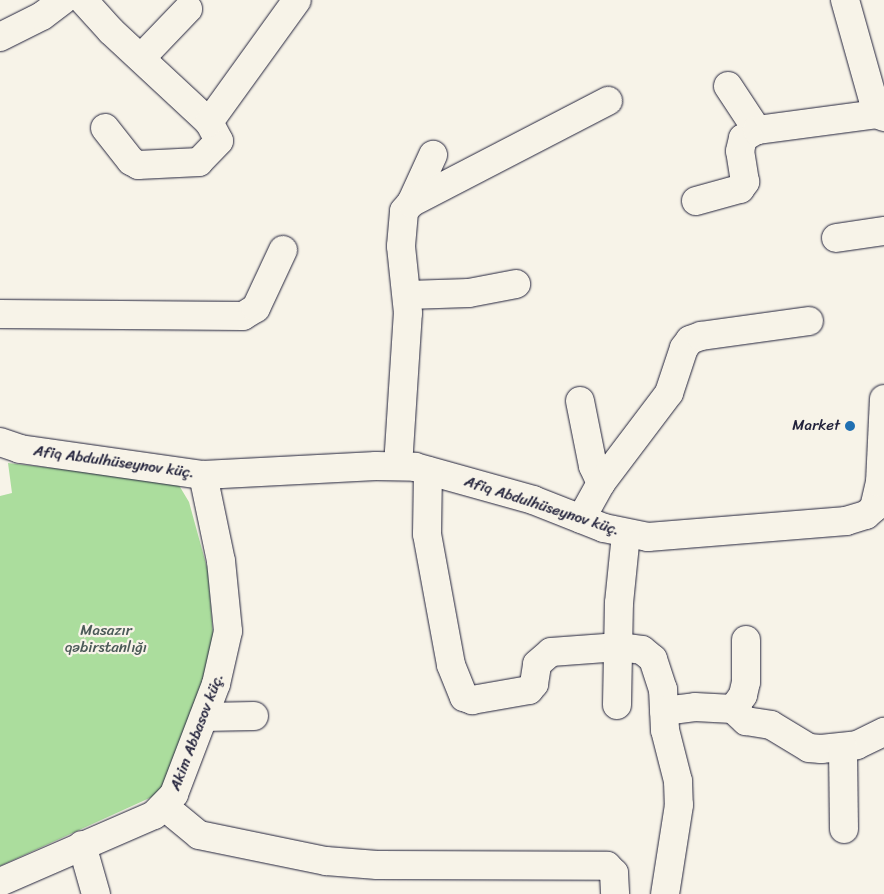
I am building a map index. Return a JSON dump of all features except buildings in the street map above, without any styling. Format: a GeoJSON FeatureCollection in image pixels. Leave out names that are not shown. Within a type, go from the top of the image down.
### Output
{"type":"FeatureCollection","features":[{"type":"Feature","properties":{"kind":"street"},"geometry":{"type":"LineString","coordinates":[[0,37],[42,16],[63,0]]}},
{"type":"Feature","properties":{"kind":"street"},"geometry":{"type":"LineString","coordinates":[[83,0],[209,122],[219,141],[199,162],[179,165],[138,165],[131,161],[105,128]]}},
{"type":"Feature","properties":{"kind":"street"},"geometry":{"type":"LineString","coordinates":[[209,122],[297,0]]}},
{"type":"Feature","properties":{"kind":"street"},"geometry":{"type":"LineString","coordinates":[[696,202],[740,189],[745,182],[740,151],[743,138],[756,130],[881,116],[845,0]]}},
{"type":"Feature","properties":{"kind":"street"},"geometry":{"type":"LineString","coordinates":[[141,58],[188,9]]}},
{"type":"Feature","properties":{"kind":"street"},"geometry":{"type":"LineString","coordinates":[[728,86],[756,130]]}},
{"type":"Feature","properties":{"kind":"street"},"geometry":{"type":"LineString","coordinates":[[411,203],[608,101]]}},
{"type":"Feature","properties":{"kind":"street"},"geometry":{"type":"LineString","coordinates":[[398,466],[408,295],[401,228],[404,211],[411,203],[433,155]]}},
{"type":"Feature","properties":{"kind":"street"},"geometry":{"type":"LineString","coordinates":[[836,238],[884,231]]}},
{"type":"Feature","properties":{"kind":"street"},"geometry":{"type":"LineString","coordinates":[[0,314],[243,316],[256,308],[283,250]]}},
{"type":"Feature","properties":{"kind":"street"},"geometry":{"type":"LineString","coordinates":[[408,295],[469,293],[516,284]]}},
{"type":"Feature","properties":{"kind":"street"},"geometry":{"type":"LineString","coordinates":[[581,518],[601,483],[669,393],[684,348],[690,340],[701,336],[809,322]]}},
{"type":"Feature","properties":{"kind":"street"},"geometry":{"type":"LineString","coordinates":[[879,515],[884,399]]}},
{"type":"Feature","properties":{"kind":"street"},"geometry":{"type":"LineString","coordinates":[[580,401],[593,466],[601,483]]}},
{"type":"Feature","properties":{"kind":"street","name":"Afiq Abdulhüseynov küç."},"geometry":{"type":"LineString","coordinates":[[0,442],[20,449],[203,475],[398,466],[428,471],[533,500],[626,534],[675,536],[846,521],[866,515],[879,515]]}},
{"type":"Feature","properties":{"kind":"street"},"geometry":{"type":"LineString","coordinates":[[428,471],[427,534],[452,665],[464,697],[472,700],[528,690],[534,684],[537,664],[551,652],[619,647],[642,650],[653,659],[663,689],[667,738],[678,781],[679,805],[664,894]]}},
{"type":"Feature","properties":{"kind":"street","name":"Akim Abbasov küç."},"geometry":{"type":"LineString","coordinates":[[0,882],[154,815],[165,807],[183,776],[225,656],[228,631],[221,561],[203,475]]}},
{"type":"Feature","properties":{"kind":"street"},"geometry":{"type":"LineString","coordinates":[[617,705],[626,534]]}},
{"type":"Feature","properties":{"kind":"street"},"geometry":{"type":"LineString","coordinates":[[733,709],[743,695],[746,682],[746,640]]}},
{"type":"Feature","properties":{"kind":"street"},"geometry":{"type":"LineString","coordinates":[[664,711],[695,707],[733,709],[746,721],[771,725],[809,748],[843,748],[870,740],[884,732]]}},
{"type":"Feature","properties":{"kind":"street"},"geometry":{"type":"LineString","coordinates":[[204,717],[254,716]]}},
{"type":"Feature","properties":{"kind":"street"},"geometry":{"type":"LineString","coordinates":[[843,748],[844,829]]}},
{"type":"Feature","properties":{"kind":"street"},"geometry":{"type":"LineString","coordinates":[[165,807],[199,835],[326,861],[377,865],[607,866],[614,873],[615,894]]}},
{"type":"Feature","properties":{"kind":"street"},"geometry":{"type":"LineString","coordinates":[[82,845],[96,894]]}},
{"type":"Feature","properties":{"kind":"green space","name":"Masazır qəbirstanlığı"},"geometry":{"type":"Polygon","coordinates":[[[8,463],[177,482],[189,502],[208,571],[214,647],[206,679],[165,791],[0,866],[0,496],[12,493],[8,463]]]}},
{"type":"Feature","properties":{"kind":"place","name":"Market"},"geometry":{"type":"Point","coordinates":[850,426]}}]}
